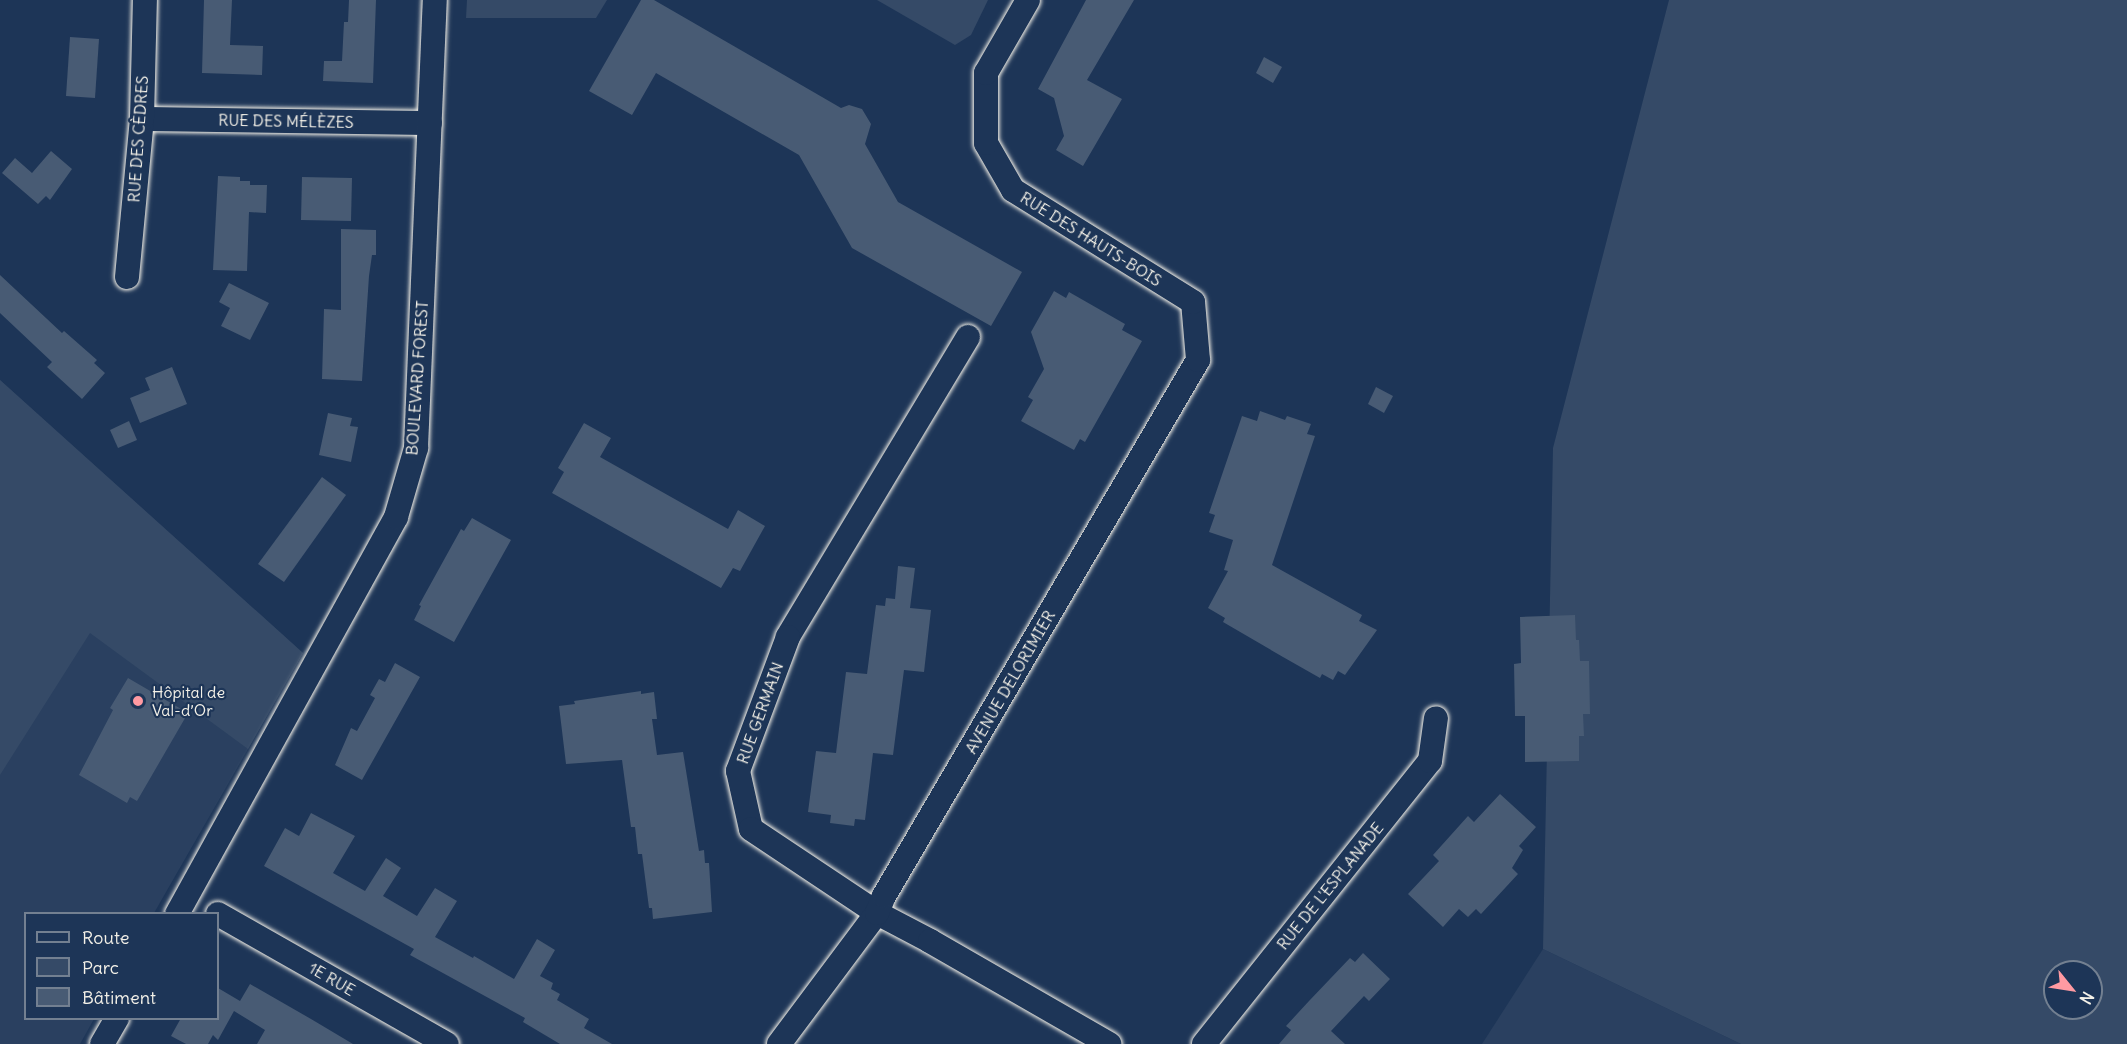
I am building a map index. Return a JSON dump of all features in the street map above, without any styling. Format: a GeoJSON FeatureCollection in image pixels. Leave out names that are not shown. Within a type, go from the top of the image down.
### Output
{"type":"FeatureCollection","features":[{"type":"Feature","properties":{"kind":"street","name":"RUE DES CÈDRES"},"geometry":{"type":"LineString","coordinates":[[127,277],[142,120],[145,0]]}},
{"type":"Feature","properties":{"kind":"street","name":"BOULEVARD FOREST"},"geometry":{"type":"LineString","coordinates":[[182,905],[396,517],[416,448],[435,0]]}},
{"type":"Feature","properties":{"kind":"street","name":"RUE DES HAUTS-BOIS"},"geometry":{"type":"LineString","coordinates":[[1028,0],[986,73],[986,143],[1013,190],[1193,303]]}},
{"type":"Feature","properties":{"kind":"street","name":"RUE DES MÉLÈZES"},"geometry":{"type":"LineString","coordinates":[[142,120],[430,123]]}},
{"type":"Feature","properties":{"kind":"street","name":"AVENUE DELORIMIER"},"geometry":{"type":"LineString","coordinates":[[779,1044],[877,913],[890,886],[1198,360],[1193,303]]}},
{"type":"Feature","properties":{"kind":"street","name":"RUE GERMAIN"},"geometry":{"type":"LineString","coordinates":[[968,337],[788,637],[738,771],[751,829],[877,913],[1109,1044]]}},
{"type":"Feature","properties":{"kind":"street","name":"RUE DE L'ESPLANADE"},"geometry":{"type":"LineString","coordinates":[[1204,1044],[1430,761],[1436,718]]}},
{"type":"Feature","properties":{"kind":"street","name":"1E RUE"},"geometry":{"type":"LineString","coordinates":[[182,905],[209,912]]}},
{"type":"Feature","properties":{"kind":"street","name":"1E RUE"},"geometry":{"type":"LineString","coordinates":[[219,915],[447,1044]]}},
{"type":"Feature","properties":{"kind":"street"},"geometry":{"type":"LineString","coordinates":[[102,1044],[116,1020]]}},
{"type":"Feature","properties":{"kind":"shaded area","name":"Hôpital de Val-d’Or"},"geometry":{"type":"Polygon","coordinates":[[[0,380],[303,653],[155,912],[24,912],[24,1020],[93,1020],[80,1044],[0,1044],[0,380]]]}},
{"type":"Feature","properties":{"kind":"shaded area"},"geometry":{"type":"Polygon","coordinates":[[[1543,949],[1741,1044],[1482,1044],[1543,949]]]}},
{"type":"Feature","properties":{"kind":"green space"},"geometry":{"type":"Polygon","coordinates":[[[467,0],[607,0],[596,18],[466,18],[467,0]]]}},
{"type":"Feature","properties":{"kind":"green space"},"geometry":{"type":"Polygon","coordinates":[[[877,0],[988,0],[971,35],[955,45],[877,0]]]}},
{"type":"Feature","properties":{"kind":"green space"},"geometry":{"type":"Polygon","coordinates":[[[1669,0],[2127,0],[2127,1044],[1741,1044],[1543,949],[1553,448],[1669,0]]]}},
{"type":"Feature","properties":{"kind":"green space"},"geometry":{"type":"Polygon","coordinates":[[[0,380],[303,653],[248,749],[90,633],[0,775],[0,380]]]}},
{"type":"Feature","properties":{"kind":"building"},"geometry":{"type":"Polygon","coordinates":[[[204,0],[232,0],[230,45],[263,46],[262,75],[202,73],[204,0]]]}},
{"type":"Feature","properties":{"kind":"building"},"geometry":{"type":"Polygon","coordinates":[[[349,0],[376,0],[373,83],[323,81],[324,61],[342,61],[344,22],[348,22],[349,0]]]}},
{"type":"Feature","properties":{"kind":"building"},"geometry":{"type":"Polygon","coordinates":[[[641,0],[654,0],[841,108],[849,105],[862,109],[871,124],[865,144],[898,202],[1022,272],[991,326],[852,248],[799,155],[656,73],[632,115],[589,91],[641,0]]]}},
{"type":"Feature","properties":{"kind":"building"},"geometry":{"type":"Polygon","coordinates":[[[1086,0],[1134,0],[1087,80],[1122,99],[1083,166],[1056,150],[1064,136],[1054,98],[1038,89],[1086,0]]]}},
{"type":"Feature","properties":{"kind":"building"},"geometry":{"type":"Polygon","coordinates":[[[70,37],[99,39],[95,98],[66,96],[70,37]]]}},
{"type":"Feature","properties":{"kind":"building"},"geometry":{"type":"Polygon","coordinates":[[[1264,57],[1282,67],[1273,83],[1256,73],[1264,57]]]}},
{"type":"Feature","properties":{"kind":"building"},"geometry":{"type":"Polygon","coordinates":[[[51,151],[72,169],[50,200],[46,196],[38,204],[2,173],[15,158],[32,173],[51,151]]]}},
{"type":"Feature","properties":{"kind":"building"},"geometry":{"type":"Polygon","coordinates":[[[218,176],[240,177],[240,181],[250,181],[250,185],[267,185],[266,213],[249,212],[247,271],[213,270],[218,176]]]}},
{"type":"Feature","properties":{"kind":"building"},"geometry":{"type":"Polygon","coordinates":[[[302,177],[352,178],[351,221],[301,220],[302,177]]]}},
{"type":"Feature","properties":{"kind":"building"},"geometry":{"type":"Polygon","coordinates":[[[341,229],[376,230],[376,255],[372,255],[369,276],[362,381],[322,379],[324,309],[341,310],[341,229]]]}},
{"type":"Feature","properties":{"kind":"building"},"geometry":{"type":"Polygon","coordinates":[[[0,275],[62,333],[64,331],[97,360],[94,363],[105,373],[82,399],[47,367],[52,362],[0,313],[0,275]]]}},
{"type":"Feature","properties":{"kind":"building"},"geometry":{"type":"Polygon","coordinates":[[[229,283],[269,303],[250,340],[221,326],[230,308],[219,302],[229,283]]]}},
{"type":"Feature","properties":{"kind":"building"},"geometry":{"type":"Polygon","coordinates":[[[1054,291],[1066,298],[1069,292],[1125,324],[1122,330],[1142,341],[1085,442],[1080,439],[1074,450],[1021,421],[1033,400],[1028,397],[1044,369],[1031,332],[1054,291]]]}},
{"type":"Feature","properties":{"kind":"building"},"geometry":{"type":"Polygon","coordinates":[[[172,367],[187,404],[140,423],[130,398],[150,390],[145,378],[172,367]]]}},
{"type":"Feature","properties":{"kind":"building"},"geometry":{"type":"Polygon","coordinates":[[[1376,387],[1393,396],[1384,413],[1368,404],[1376,387]]]}},
{"type":"Feature","properties":{"kind":"building"},"geometry":{"type":"Polygon","coordinates":[[[1260,411],[1285,420],[1287,416],[1311,424],[1307,434],[1315,436],[1272,565],[1362,615],[1359,621],[1377,630],[1345,675],[1338,671],[1333,680],[1322,674],[1320,678],[1283,657],[1223,622],[1225,618],[1208,608],[1228,571],[1224,570],[1233,540],[1209,532],[1215,515],[1209,513],[1242,416],[1257,421],[1260,411]]]}},
{"type":"Feature","properties":{"kind":"building"},"geometry":{"type":"Polygon","coordinates":[[[328,413],[352,418],[350,426],[358,427],[351,462],[319,455],[328,413]]]}},
{"type":"Feature","properties":{"kind":"building"},"geometry":{"type":"Polygon","coordinates":[[[129,421],[137,440],[118,448],[110,430],[129,421]]]}},
{"type":"Feature","properties":{"kind":"building"},"geometry":{"type":"Polygon","coordinates":[[[584,423],[611,438],[600,457],[728,529],[738,510],[765,526],[740,571],[733,568],[721,588],[552,493],[564,472],[558,468],[584,423]]]}},
{"type":"Feature","properties":{"kind":"building"},"geometry":{"type":"Polygon","coordinates":[[[322,477],[346,495],[284,582],[258,564],[322,477]]]}},
{"type":"Feature","properties":{"kind":"building"},"geometry":{"type":"Polygon","coordinates":[[[472,518],[511,540],[454,642],[414,620],[421,606],[419,605],[461,529],[464,531],[472,518]]]}},
{"type":"Feature","properties":{"kind":"building"},"geometry":{"type":"Polygon","coordinates":[[[898,566],[915,568],[910,608],[931,610],[924,672],[904,670],[893,755],[873,753],[865,820],[855,819],[854,826],[830,823],[831,815],[808,812],[816,751],[836,753],[846,672],[867,674],[876,605],[885,606],[886,598],[895,599],[898,566]]]}},
{"type":"Feature","properties":{"kind":"building"},"geometry":{"type":"Polygon","coordinates":[[[1575,615],[1580,661],[1589,661],[1590,714],[1583,714],[1584,736],[1579,736],[1579,761],[1525,762],[1525,716],[1515,716],[1514,664],[1521,663],[1520,617],[1575,615]]]}},
{"type":"Feature","properties":{"kind":"building"},"geometry":{"type":"Polygon","coordinates":[[[395,663],[420,677],[362,780],[335,765],[351,728],[357,731],[375,698],[370,695],[379,679],[385,682],[395,663]]]}},
{"type":"Feature","properties":{"kind":"building"},"geometry":{"type":"Polygon","coordinates":[[[128,678],[188,713],[137,801],[130,797],[127,803],[79,775],[113,710],[110,708],[128,678]]]}},
{"type":"Feature","properties":{"kind":"building"},"geometry":{"type":"Polygon","coordinates":[[[641,691],[641,694],[654,692],[657,719],[652,719],[657,755],[683,752],[699,851],[704,850],[705,863],[709,863],[712,912],[653,919],[652,908],[649,908],[642,854],[638,854],[635,827],[631,827],[622,760],[566,764],[559,706],[575,704],[574,701],[641,691]]]}},
{"type":"Feature","properties":{"kind":"building"},"geometry":{"type":"Polygon","coordinates":[[[1500,794],[1536,827],[1519,846],[1523,850],[1512,868],[1518,874],[1481,914],[1476,909],[1468,917],[1459,909],[1443,927],[1408,894],[1439,861],[1433,855],[1468,816],[1474,822],[1500,794]]]}},
{"type":"Feature","properties":{"kind":"building"},"geometry":{"type":"Polygon","coordinates":[[[311,813],[355,836],[333,873],[365,891],[386,858],[401,868],[383,896],[417,916],[435,888],[457,901],[435,937],[514,979],[537,939],[555,950],[540,976],[553,983],[551,989],[560,994],[557,1000],[589,1019],[584,1028],[612,1044],[560,1044],[523,1022],[525,1018],[410,955],[414,949],[264,866],[285,828],[299,836],[311,813]]]}},
{"type":"Feature","properties":{"kind":"building"},"geometry":{"type":"Polygon","coordinates":[[[1363,953],[1390,979],[1369,1001],[1364,996],[1331,1031],[1345,1044],[1279,1044],[1291,1030],[1286,1026],[1309,1001],[1350,958],[1355,962],[1363,953]]]}},
{"type":"Feature","properties":{"kind":"building"},"geometry":{"type":"Polygon","coordinates":[[[250,984],[353,1044],[257,1044],[265,1030],[234,1011],[218,1040],[213,1035],[208,1044],[186,1044],[171,1036],[180,1020],[219,1020],[219,989],[240,1001],[250,984]]]}},
{"type":"Feature","properties":{"kind":"place","name":"Hôpital de Val-d’Or"},"geometry":{"type":"Point","coordinates":[138,701]}}]}
